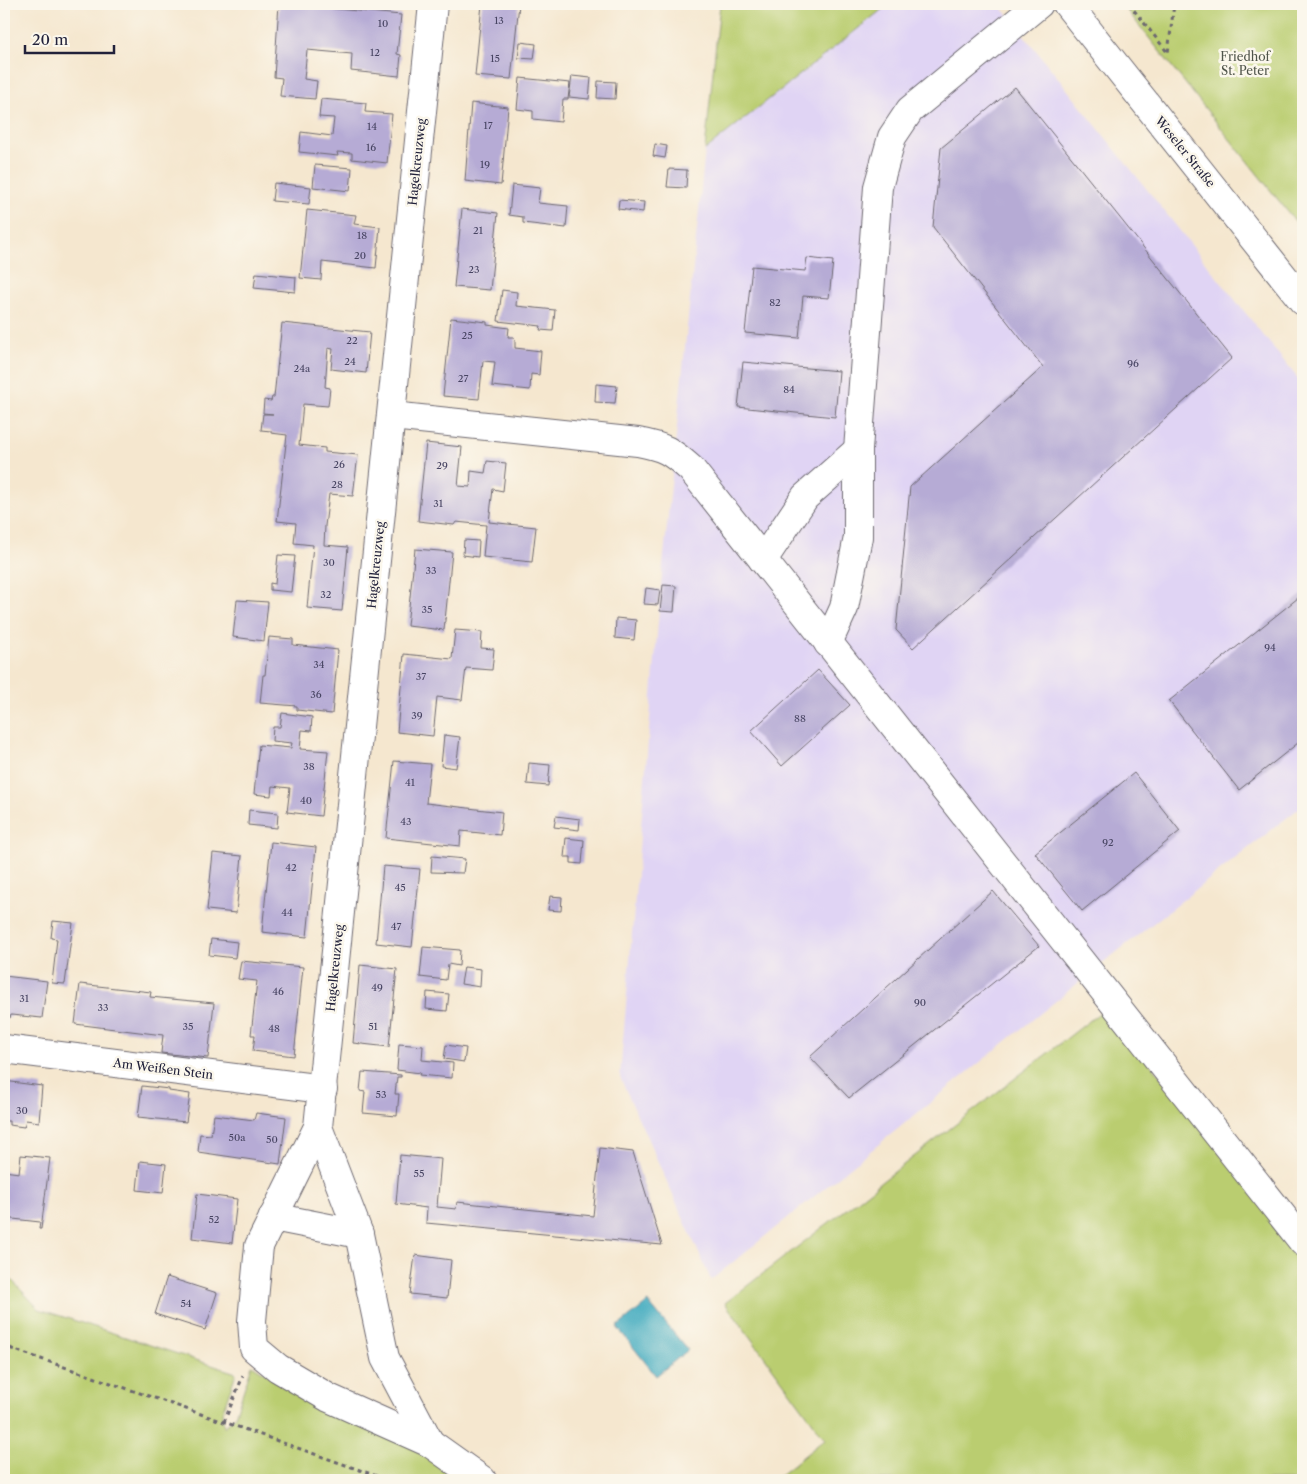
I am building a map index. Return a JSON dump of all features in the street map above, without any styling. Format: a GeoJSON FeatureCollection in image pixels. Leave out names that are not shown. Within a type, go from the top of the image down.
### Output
{"type":"FeatureCollection","features":[{"type":"Feature","properties":{"kind":"street","name":"Hagelkreuzweg"},"geometry":{"type":"LineString","coordinates":[[254,1348],[252,1321],[259,1246],[318,1127],[433,4]]}},
{"type":"Feature","properties":{"kind":"street"},"geometry":{"type":"LineString","coordinates":[[828,643],[844,608],[858,537],[858,450],[878,187],[892,137],[910,110],[1039,4]]}},
{"type":"Feature","properties":{"kind":"street","name":"Weseler Straße"},"geometry":{"type":"LineString","coordinates":[[1067,4],[1303,301]]}},
{"type":"Feature","properties":{"kind":"street"},"geometry":{"type":"LineString","coordinates":[[392,416],[638,442],[660,446],[674,454],[691,469],[1303,1242]]}},
{"type":"Feature","properties":{"kind":"street"},"geometry":{"type":"LineString","coordinates":[[764,560],[805,497],[858,450]]}},
{"type":"Feature","properties":{"kind":"street","name":"Am Weißen Stein"},"geometry":{"type":"LineString","coordinates":[[4,1049],[322,1089]]}},
{"type":"Feature","properties":{"kind":"street","name":"Hagelkreuzweg"},"geometry":{"type":"LineString","coordinates":[[318,1127],[360,1234],[385,1358],[430,1443]]}},
{"type":"Feature","properties":{"kind":"street"},"geometry":{"type":"LineString","coordinates":[[273,1217],[360,1234]]}},
{"type":"Feature","properties":{"kind":"street"},"geometry":{"type":"LineString","coordinates":[[254,1348],[278,1368],[329,1398],[430,1443],[482,1480]]}},
{"type":"Feature","properties":{"kind":"path"},"geometry":{"type":"LineString","coordinates":[[1129,4],[1168,53],[1174,4]]}},
{"type":"Feature","properties":{"kind":"path"},"geometry":{"type":"LineString","coordinates":[[4,1343],[12,1349],[388,1480]]}},
{"type":"Feature","properties":{"kind":"path"},"geometry":{"type":"LineString","coordinates":[[224,1422],[254,1348]]}},
{"type":"Feature","properties":{"kind":"shaded area"},"geometry":{"type":"Polygon","coordinates":[[[889,4],[999,4],[1303,385],[1303,805],[1099,966],[711,1280],[620,1077],[662,575],[705,150],[889,4]]]}},
{"type":"Feature","properties":{"kind":"green space"},"geometry":{"type":"Polygon","coordinates":[[[720,4],[889,4],[705,150],[720,4]]]}},
{"type":"Feature","properties":{"kind":"green space","name":"Friedhof St. Peter"},"geometry":{"type":"Polygon","coordinates":[[[1122,4],[1303,4],[1303,231],[1122,4]]]}},
{"type":"Feature","properties":{"kind":"green space"},"geometry":{"type":"Polygon","coordinates":[[[1106,1008],[1303,1257],[1303,1480],[774,1480],[825,1439],[725,1303],[1106,1008]]]}},
{"type":"Feature","properties":{"kind":"green space"},"geometry":{"type":"Polygon","coordinates":[[[4,1272],[39,1309],[236,1373],[222,1413],[224,1427],[235,1416],[252,1365],[295,1393],[435,1455],[474,1480],[4,1480],[4,1272]]]}},
{"type":"Feature","properties":{"kind":"water"},"geometry":{"type":"Polygon","coordinates":[[[648,1302],[688,1350],[656,1376],[617,1327],[648,1302]]]}},
{"type":"Feature","properties":{"kind":"building"},"geometry":{"type":"Polygon","coordinates":[[[279,4],[316,4],[315,7],[401,15],[397,54],[401,55],[399,76],[351,71],[352,54],[307,50],[304,79],[317,81],[315,99],[280,96],[282,78],[274,77],[279,4]]]}},
{"type":"Feature","properties":{"kind":"building"},"geometry":{"type":"Polygon","coordinates":[[[482,4],[519,4],[511,79],[475,76],[482,4]]]}},
{"type":"Feature","properties":{"kind":"building"},"geometry":{"type":"Polygon","coordinates":[[[520,42],[536,44],[534,59],[518,58],[520,42]]]}},
{"type":"Feature","properties":{"kind":"building"},"geometry":{"type":"Polygon","coordinates":[[[572,76],[591,78],[589,99],[569,97],[572,76]]]}},
{"type":"Feature","properties":{"kind":"building"},"geometry":{"type":"Polygon","coordinates":[[[520,78],[570,83],[568,99],[563,99],[561,122],[533,119],[533,111],[517,109],[520,78]]]}},
{"type":"Feature","properties":{"kind":"building"},"geometry":{"type":"Polygon","coordinates":[[[598,81],[616,82],[615,99],[597,98],[598,81]]]}},
{"type":"Feature","properties":{"kind":"building"},"geometry":{"type":"Polygon","coordinates":[[[1015,87],[1232,358],[913,648],[896,630],[910,487],[1043,367],[933,227],[941,148],[1015,87]]]}},
{"type":"Feature","properties":{"kind":"building"},"geometry":{"type":"Polygon","coordinates":[[[321,99],[366,103],[365,112],[392,114],[387,163],[352,159],[352,153],[337,152],[338,156],[299,152],[301,132],[332,136],[334,118],[319,117],[321,99]]]}},
{"type":"Feature","properties":{"kind":"building"},"geometry":{"type":"Polygon","coordinates":[[[471,103],[508,107],[501,185],[465,181],[471,103]]]}},
{"type":"Feature","properties":{"kind":"building"},"geometry":{"type":"Polygon","coordinates":[[[655,144],[667,146],[665,158],[653,156],[655,144]]]}},
{"type":"Feature","properties":{"kind":"building"},"geometry":{"type":"Polygon","coordinates":[[[315,165],[352,168],[350,191],[313,187],[315,165]]]}},
{"type":"Feature","properties":{"kind":"building"},"geometry":{"type":"Polygon","coordinates":[[[669,169],[687,170],[686,188],[667,187],[669,169]]]}},
{"type":"Feature","properties":{"kind":"building"},"geometry":{"type":"Polygon","coordinates":[[[274,183],[311,187],[309,204],[272,201],[274,183]]]}},
{"type":"Feature","properties":{"kind":"building"},"geometry":{"type":"Polygon","coordinates":[[[512,185],[540,188],[538,203],[568,206],[566,228],[523,223],[523,217],[509,215],[512,185]]]}},
{"type":"Feature","properties":{"kind":"building"},"geometry":{"type":"Polygon","coordinates":[[[619,200],[644,202],[643,212],[618,209],[619,200]]]}},
{"type":"Feature","properties":{"kind":"building"},"geometry":{"type":"Polygon","coordinates":[[[462,209],[498,213],[490,290],[454,287],[462,209]]]}},
{"type":"Feature","properties":{"kind":"building"},"geometry":{"type":"Polygon","coordinates":[[[307,210],[356,215],[354,224],[380,227],[376,268],[322,262],[321,280],[300,278],[307,210]]]}},
{"type":"Feature","properties":{"kind":"building"},"geometry":{"type":"Polygon","coordinates":[[[807,258],[833,261],[829,298],[803,296],[799,338],[745,333],[752,266],[805,271],[807,258]]]}},
{"type":"Feature","properties":{"kind":"building"},"geometry":{"type":"Polygon","coordinates":[[[256,273],[296,277],[295,292],[254,288],[256,273]]]}},
{"type":"Feature","properties":{"kind":"building"},"geometry":{"type":"Polygon","coordinates":[[[502,290],[517,292],[516,306],[555,310],[553,331],[540,330],[541,326],[498,321],[502,290]]]}},
{"type":"Feature","properties":{"kind":"building"},"geometry":{"type":"Polygon","coordinates":[[[451,318],[487,322],[487,325],[509,328],[508,337],[514,337],[515,348],[541,351],[539,375],[531,374],[530,390],[492,386],[495,362],[483,361],[479,399],[443,396],[451,318]]]}},
{"type":"Feature","properties":{"kind":"building"},"geometry":{"type":"Polygon","coordinates":[[[282,323],[370,332],[366,373],[331,369],[333,349],[328,348],[325,387],[330,388],[328,406],[303,404],[299,445],[325,448],[325,452],[358,455],[353,496],[329,494],[325,526],[324,545],[348,547],[342,611],[307,608],[313,545],[294,543],[296,523],[277,521],[287,435],[261,430],[263,414],[273,414],[263,413],[264,400],[271,401],[272,397],[274,397],[282,323]]]}},
{"type":"Feature","properties":{"kind":"building"},"geometry":{"type":"Polygon","coordinates":[[[743,362],[839,371],[835,417],[738,407],[743,362]]]}},
{"type":"Feature","properties":{"kind":"building"},"geometry":{"type":"Polygon","coordinates":[[[596,384],[617,386],[615,403],[595,402],[596,384]]]}},
{"type":"Feature","properties":{"kind":"building"},"geometry":{"type":"Polygon","coordinates":[[[426,443],[462,447],[458,486],[470,487],[471,471],[485,473],[487,461],[506,463],[503,491],[493,489],[489,522],[536,527],[532,562],[483,557],[486,525],[456,522],[454,525],[418,521],[426,443]]]}},
{"type":"Feature","properties":{"kind":"building"},"geometry":{"type":"Polygon","coordinates":[[[464,540],[479,541],[478,557],[463,555],[464,540]]]}},
{"type":"Feature","properties":{"kind":"building"},"geometry":{"type":"Polygon","coordinates":[[[415,549],[452,552],[444,630],[407,626],[415,549]]]}},
{"type":"Feature","properties":{"kind":"building"},"geometry":{"type":"Polygon","coordinates":[[[278,555],[295,556],[291,592],[270,590],[270,583],[275,584],[278,555]]]}},
{"type":"Feature","properties":{"kind":"building"},"geometry":{"type":"Polygon","coordinates":[[[663,585],[676,586],[674,612],[660,611],[663,585]]]}},
{"type":"Feature","properties":{"kind":"building"},"geometry":{"type":"Polygon","coordinates":[[[646,588],[660,590],[658,605],[644,604],[646,588]]]}},
{"type":"Feature","properties":{"kind":"building"},"geometry":{"type":"Polygon","coordinates":[[[1303,594],[1303,739],[1239,790],[1169,701],[1303,594]]]}},
{"type":"Feature","properties":{"kind":"building"},"geometry":{"type":"Polygon","coordinates":[[[237,600],[268,602],[264,641],[233,637],[237,600]]]}},
{"type":"Feature","properties":{"kind":"building"},"geometry":{"type":"Polygon","coordinates":[[[616,618],[636,620],[634,640],[615,638],[616,618]]]}},
{"type":"Feature","properties":{"kind":"building"},"geometry":{"type":"Polygon","coordinates":[[[455,630],[482,632],[481,648],[494,649],[492,670],[466,668],[462,700],[437,697],[433,736],[397,732],[404,654],[452,659],[455,630]]]}},
{"type":"Feature","properties":{"kind":"building"},"geometry":{"type":"Polygon","coordinates":[[[269,637],[293,639],[293,645],[338,650],[332,714],[297,710],[297,706],[260,703],[269,637]]]}},
{"type":"Feature","properties":{"kind":"building"},"geometry":{"type":"Polygon","coordinates":[[[818,670],[850,705],[782,766],[751,731],[818,670]]]}},
{"type":"Feature","properties":{"kind":"building"},"geometry":{"type":"Polygon","coordinates":[[[282,713],[312,717],[311,731],[302,730],[300,749],[328,751],[321,816],[287,812],[290,788],[272,786],[271,796],[254,794],[259,745],[291,748],[292,743],[272,741],[273,727],[280,727],[282,713]]]}},
{"type":"Feature","properties":{"kind":"building"},"geometry":{"type":"Polygon","coordinates":[[[444,735],[460,737],[456,768],[441,766],[444,735]]]}},
{"type":"Feature","properties":{"kind":"building"},"geometry":{"type":"Polygon","coordinates":[[[394,761],[430,764],[426,803],[502,812],[500,835],[461,831],[460,846],[386,838],[394,761]]]}},
{"type":"Feature","properties":{"kind":"building"},"geometry":{"type":"Polygon","coordinates":[[[529,763],[550,765],[548,786],[527,784],[529,763]]]}},
{"type":"Feature","properties":{"kind":"building"},"geometry":{"type":"Polygon","coordinates":[[[1134,773],[1180,831],[1082,911],[1035,853],[1134,773]]]}},
{"type":"Feature","properties":{"kind":"building"},"geometry":{"type":"Polygon","coordinates":[[[249,810],[278,813],[277,828],[248,825],[249,810]]]}},
{"type":"Feature","properties":{"kind":"building"},"geometry":{"type":"Polygon","coordinates":[[[556,816],[580,819],[579,830],[554,827],[556,816]]]}},
{"type":"Feature","properties":{"kind":"building"},"geometry":{"type":"Polygon","coordinates":[[[566,838],[584,840],[582,864],[571,863],[571,857],[564,857],[566,838]]]}},
{"type":"Feature","properties":{"kind":"building"},"geometry":{"type":"Polygon","coordinates":[[[271,842],[316,847],[307,937],[262,932],[271,842]]]}},
{"type":"Feature","properties":{"kind":"building"},"geometry":{"type":"Polygon","coordinates":[[[213,853],[242,856],[236,913],[207,910],[213,853]]]}},
{"type":"Feature","properties":{"kind":"building"},"geometry":{"type":"Polygon","coordinates":[[[432,856],[465,859],[463,873],[431,872],[432,856]]]}},
{"type":"Feature","properties":{"kind":"building"},"geometry":{"type":"Polygon","coordinates":[[[383,866],[420,869],[412,947],[376,943],[383,866]]]}},
{"type":"Feature","properties":{"kind":"building"},"geometry":{"type":"Polygon","coordinates":[[[993,891],[1039,946],[849,1098],[810,1057],[993,891]]]}},
{"type":"Feature","properties":{"kind":"building"},"geometry":{"type":"Polygon","coordinates":[[[550,896],[562,897],[561,911],[548,910],[550,896]]]}},
{"type":"Feature","properties":{"kind":"building"},"geometry":{"type":"Polygon","coordinates":[[[53,921],[73,923],[65,984],[52,983],[57,939],[51,938],[53,921]]]}},
{"type":"Feature","properties":{"kind":"building"},"geometry":{"type":"Polygon","coordinates":[[[211,939],[237,942],[235,958],[209,955],[211,939]]]}},
{"type":"Feature","properties":{"kind":"building"},"geometry":{"type":"Polygon","coordinates":[[[423,947],[460,950],[459,966],[448,964],[446,980],[420,977],[423,947]]]}},
{"type":"Feature","properties":{"kind":"building"},"geometry":{"type":"Polygon","coordinates":[[[241,961],[303,967],[294,1056],[253,1051],[255,1035],[251,1035],[257,981],[238,979],[241,961]]]}},
{"type":"Feature","properties":{"kind":"building"},"geometry":{"type":"Polygon","coordinates":[[[360,965],[397,969],[389,1047],[353,1043],[360,965]]]}},
{"type":"Feature","properties":{"kind":"building"},"geometry":{"type":"Polygon","coordinates":[[[464,967],[481,969],[480,987],[461,984],[464,967]]]}},
{"type":"Feature","properties":{"kind":"building"},"geometry":{"type":"Polygon","coordinates":[[[4,976],[47,981],[42,1018],[11,1015],[10,1018],[4,1017],[4,976]]]}},
{"type":"Feature","properties":{"kind":"building"},"geometry":{"type":"Polygon","coordinates":[[[80,984],[151,992],[150,997],[214,1003],[208,1058],[161,1053],[163,1035],[75,1024],[80,984]]]}},
{"type":"Feature","properties":{"kind":"building"},"geometry":{"type":"Polygon","coordinates":[[[427,992],[449,994],[447,1011],[426,1009],[427,992]]]}},
{"type":"Feature","properties":{"kind":"building"},"geometry":{"type":"Polygon","coordinates":[[[399,1044],[423,1046],[422,1060],[453,1063],[452,1078],[419,1075],[420,1073],[397,1070],[399,1044]]]}},
{"type":"Feature","properties":{"kind":"building"},"geometry":{"type":"Polygon","coordinates":[[[446,1045],[466,1048],[464,1062],[444,1059],[446,1045]]]}},
{"type":"Feature","properties":{"kind":"building"},"geometry":{"type":"Polygon","coordinates":[[[362,1072],[401,1075],[401,1077],[397,1077],[395,1094],[399,1094],[397,1116],[363,1113],[365,1092],[360,1091],[362,1072]]]}},
{"type":"Feature","properties":{"kind":"building"},"geometry":{"type":"Polygon","coordinates":[[[4,1081],[42,1086],[39,1122],[26,1120],[24,1127],[9,1125],[9,1121],[4,1121],[4,1081]]]}},
{"type":"Feature","properties":{"kind":"building"},"geometry":{"type":"Polygon","coordinates":[[[142,1086],[190,1094],[186,1122],[138,1117],[142,1086]]]}},
{"type":"Feature","properties":{"kind":"building"},"geometry":{"type":"Polygon","coordinates":[[[256,1113],[286,1117],[280,1164],[198,1152],[200,1134],[211,1135],[214,1115],[254,1120],[256,1113]]]}},
{"type":"Feature","properties":{"kind":"building"},"geometry":{"type":"Polygon","coordinates":[[[600,1148],[633,1152],[662,1245],[426,1223],[427,1208],[396,1204],[400,1155],[441,1159],[437,1207],[456,1209],[457,1202],[593,1216],[600,1148]]]}},
{"type":"Feature","properties":{"kind":"building"},"geometry":{"type":"Polygon","coordinates":[[[21,1155],[50,1158],[41,1229],[39,1229],[40,1222],[4,1218],[4,1171],[19,1173],[21,1155]]]}},
{"type":"Feature","properties":{"kind":"building"},"geometry":{"type":"Polygon","coordinates":[[[140,1161],[166,1164],[163,1193],[137,1190],[140,1161]]]}},
{"type":"Feature","properties":{"kind":"building"},"geometry":{"type":"Polygon","coordinates":[[[197,1194],[237,1199],[232,1243],[192,1238],[197,1194]]]}},
{"type":"Feature","properties":{"kind":"building"},"geometry":{"type":"Polygon","coordinates":[[[415,1255],[451,1260],[447,1298],[410,1294],[415,1255]]]}},
{"type":"Feature","properties":{"kind":"building"},"geometry":{"type":"Polygon","coordinates":[[[167,1277],[217,1293],[205,1330],[155,1314],[167,1277]]]}}]}
